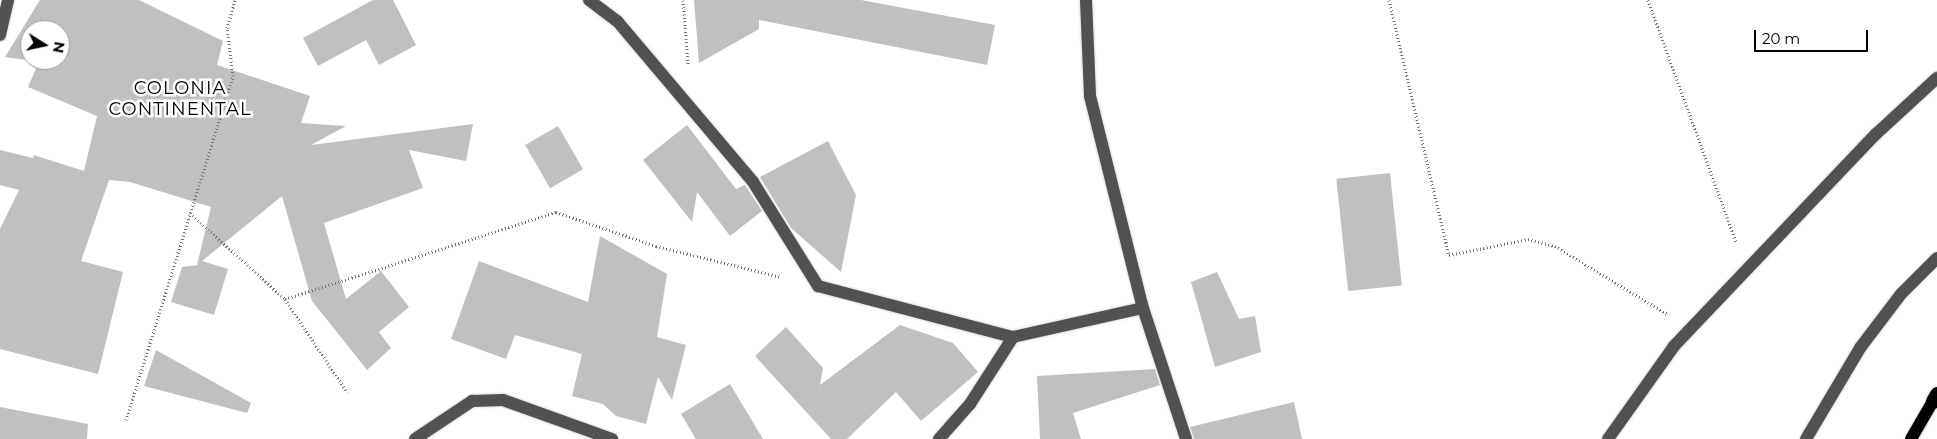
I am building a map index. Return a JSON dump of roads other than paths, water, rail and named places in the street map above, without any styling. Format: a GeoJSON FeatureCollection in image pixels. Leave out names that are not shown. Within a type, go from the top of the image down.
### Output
{"type":"FeatureCollection","features":[{"type":"Feature","properties":{"kind":"main road"},"geometry":{"type":"LineString","coordinates":[[1912,439],[1936,398]]}},
{"type":"Feature","properties":{"kind":"street"},"geometry":{"type":"LineString","coordinates":[[0,34],[8,0]]}},
{"type":"Feature","properties":{"kind":"street"},"geometry":{"type":"LineString","coordinates":[[589,0],[618,22],[753,182],[818,286],[1013,337],[1143,308]]}},
{"type":"Feature","properties":{"kind":"street"},"geometry":{"type":"LineString","coordinates":[[1086,0],[1090,96],[1143,308],[1186,439]]}},
{"type":"Feature","properties":{"kind":"street"},"geometry":{"type":"LineString","coordinates":[[1608,439],[1691,329],[1876,134],[1937,78]]}},
{"type":"Feature","properties":{"kind":"street"},"geometry":{"type":"LineString","coordinates":[[1806,439],[1860,348],[1902,294],[1937,258]]}},
{"type":"Feature","properties":{"kind":"street"},"geometry":{"type":"LineString","coordinates":[[940,439],[970,404],[1013,337]]}},
{"type":"Feature","properties":{"kind":"street"},"geometry":{"type":"LineString","coordinates":[[415,439],[472,401],[503,400],[612,439]]}},
{"type":"Feature","properties":{"kind":"district","name":"COLONIA CONTINENTAL"},"geometry":{"type":"Point","coordinates":[180,99]}}]}
